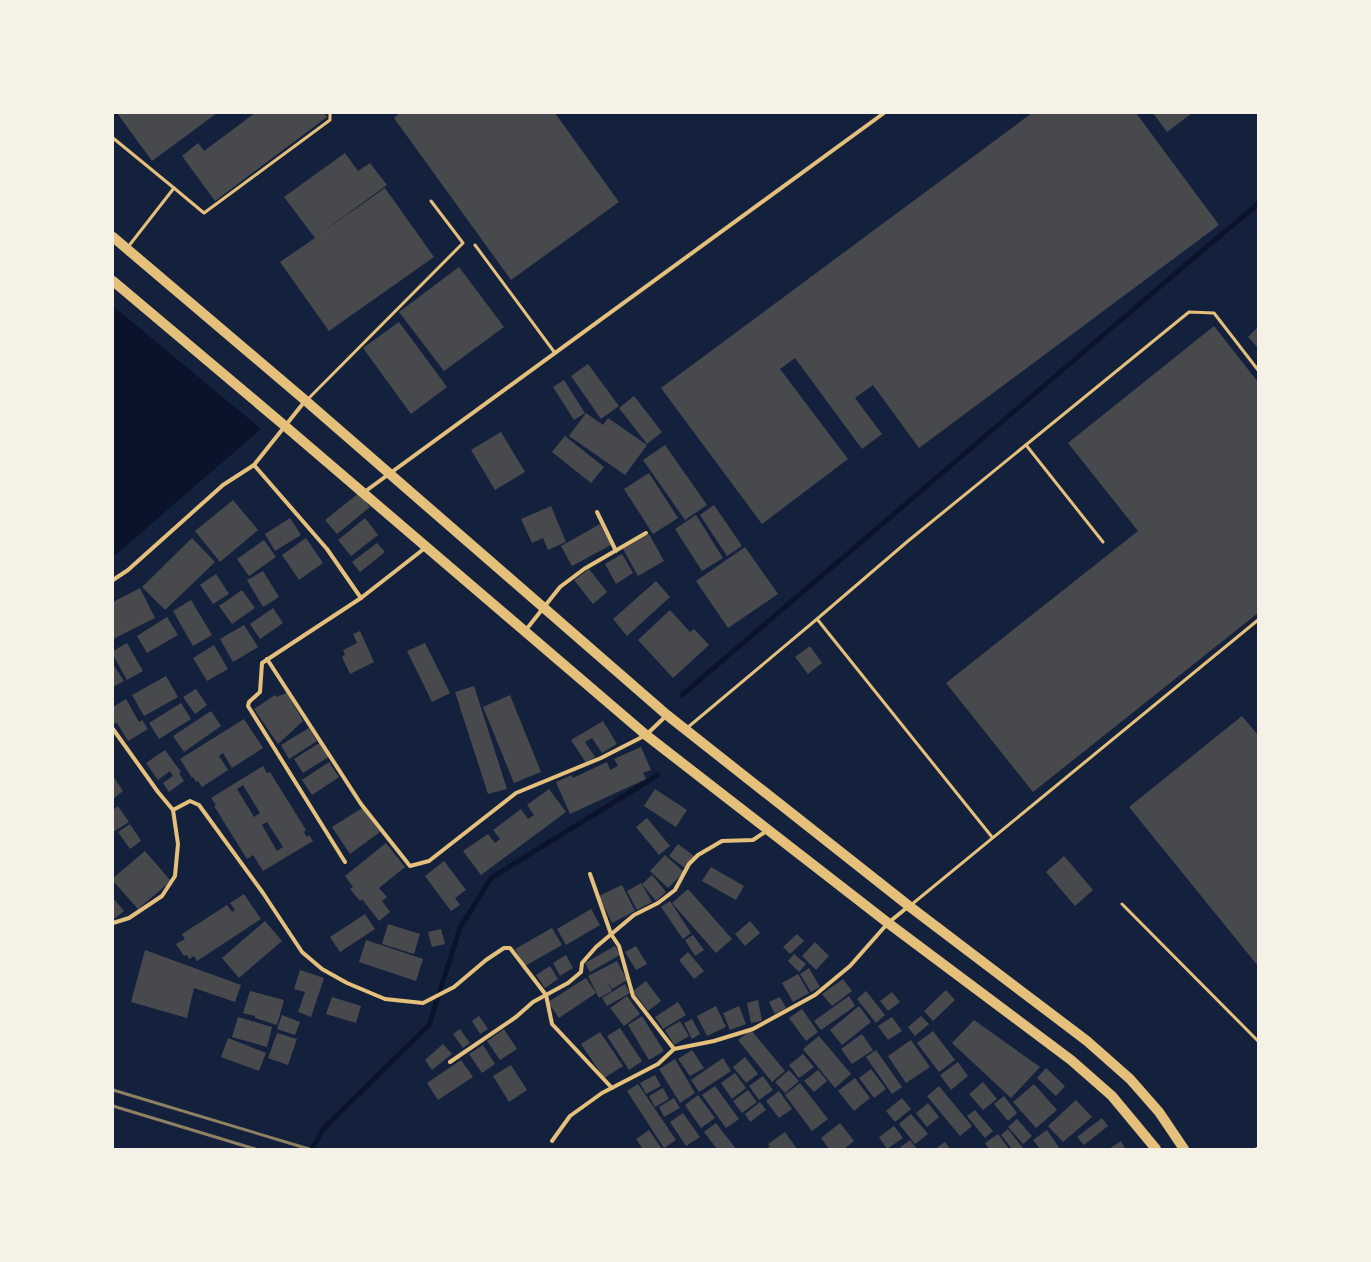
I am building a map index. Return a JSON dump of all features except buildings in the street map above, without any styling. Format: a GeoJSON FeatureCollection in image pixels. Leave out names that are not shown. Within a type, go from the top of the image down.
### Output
{"type":"FeatureCollection","features":[{"type":"Feature","properties":{"kind":"main road"},"geometry":{"type":"LineString","coordinates":[[113,237],[306,401],[667,715],[910,906],[1087,1041],[1130,1079],[1159,1112],[1184,1149]]}},
{"type":"Feature","properties":{"kind":"main road"},"geometry":{"type":"LineString","coordinates":[[113,282],[285,426],[646,735],[888,923],[1071,1060],[1112,1096],[1156,1149]]}},
{"type":"Feature","properties":{"kind":"street"},"geometry":{"type":"LineString","coordinates":[[362,493],[884,113]]}},
{"type":"Feature","properties":{"kind":"street"},"geometry":{"type":"LineString","coordinates":[[113,580],[128,570],[223,485],[254,465],[306,401]]}},
{"type":"Feature","properties":{"kind":"street"},"geometry":{"type":"LineString","coordinates":[[254,465],[327,549],[361,598]]}},
{"type":"Feature","properties":{"kind":"street"},"geometry":{"type":"LineString","coordinates":[[597,512],[616,551]]}},
{"type":"Feature","properties":{"kind":"street"},"geometry":{"type":"LineString","coordinates":[[525,632],[560,587],[584,569],[646,533]]}},
{"type":"Feature","properties":{"kind":"street"},"geometry":{"type":"LineString","coordinates":[[345,862],[248,706],[249,702],[260,692],[262,663],[361,598],[426,547]]}},
{"type":"Feature","properties":{"kind":"street"},"geometry":{"type":"LineString","coordinates":[[267,659],[361,804],[410,866],[429,861],[516,793],[601,758],[646,735],[667,715]]}},
{"type":"Feature","properties":{"kind":"street"},"geometry":{"type":"LineString","coordinates":[[113,729],[172,810],[178,844],[175,876],[162,896],[129,918],[113,923]]}},
{"type":"Feature","properties":{"kind":"street"},"geometry":{"type":"LineString","coordinates":[[172,810],[190,801],[199,804],[263,893],[302,952],[322,969],[347,983],[385,999],[423,1003],[448,991],[486,960],[504,948],[510,948],[546,995],[552,1024],[612,1088]]}},
{"type":"Feature","properties":{"kind":"street"},"geometry":{"type":"LineString","coordinates":[[450,1062],[516,1017],[533,1002],[568,983],[581,972],[582,963],[596,947],[634,915],[658,903],[675,890],[690,864],[698,855],[722,841],[753,840],[768,830]]}},
{"type":"Feature","properties":{"kind":"street"},"geometry":{"type":"LineString","coordinates":[[590,874],[611,934],[619,946],[633,996],[674,1049]]}},
{"type":"Feature","properties":{"kind":"street"},"geometry":{"type":"LineString","coordinates":[[552,1141],[570,1116],[602,1093],[658,1064],[674,1049],[714,1041],[753,1029],[815,995],[850,966],[888,923],[910,906]]}},
{"type":"Feature","properties":{"kind":"lane"},"geometry":{"type":"LineString","coordinates":[[113,138],[204,213],[330,120],[330,113]]}},
{"type":"Feature","properties":{"kind":"lane"},"geometry":{"type":"LineString","coordinates":[[127,249],[174,188]]}},
{"type":"Feature","properties":{"kind":"lane"},"geometry":{"type":"LineString","coordinates":[[306,401],[463,243],[431,201]]}},
{"type":"Feature","properties":{"kind":"lane"},"geometry":{"type":"LineString","coordinates":[[475,245],[555,353]]}},
{"type":"Feature","properties":{"kind":"lane"},"geometry":{"type":"LineString","coordinates":[[686,729],[908,541],[1189,312],[1214,313],[1258,370]]}},
{"type":"Feature","properties":{"kind":"lane"},"geometry":{"type":"LineString","coordinates":[[1026,445],[1103,542]]}},
{"type":"Feature","properties":{"kind":"lane"},"geometry":{"type":"LineString","coordinates":[[817,619],[992,837]]}},
{"type":"Feature","properties":{"kind":"lane"},"geometry":{"type":"LineString","coordinates":[[910,906],[992,837],[1258,620]]}},
{"type":"Feature","properties":{"kind":"lane"},"geometry":{"type":"LineString","coordinates":[[1122,904],[1258,1041]]}},
{"type":"Feature","properties":{"kind":"water"},"geometry":{"type":"Polygon","coordinates":[[[113,306],[261,429],[113,557],[113,306]]]}},
{"type":"Feature","properties":{"kind":"waterway"},"geometry":{"type":"LineString","coordinates":[[682,695],[1258,204]]}},
{"type":"Feature","properties":{"kind":"waterway"},"geometry":{"type":"LineString","coordinates":[[312,1149],[323,1129],[429,1025],[460,928],[491,878],[658,775]]}},
{"type":"Feature","properties":{"kind":"railway"},"geometry":{"type":"LineString","coordinates":[[113,1090],[309,1149]]}},
{"type":"Feature","properties":{"kind":"railway"},"geometry":{"type":"LineString","coordinates":[[113,1106],[255,1149]]}}]}
